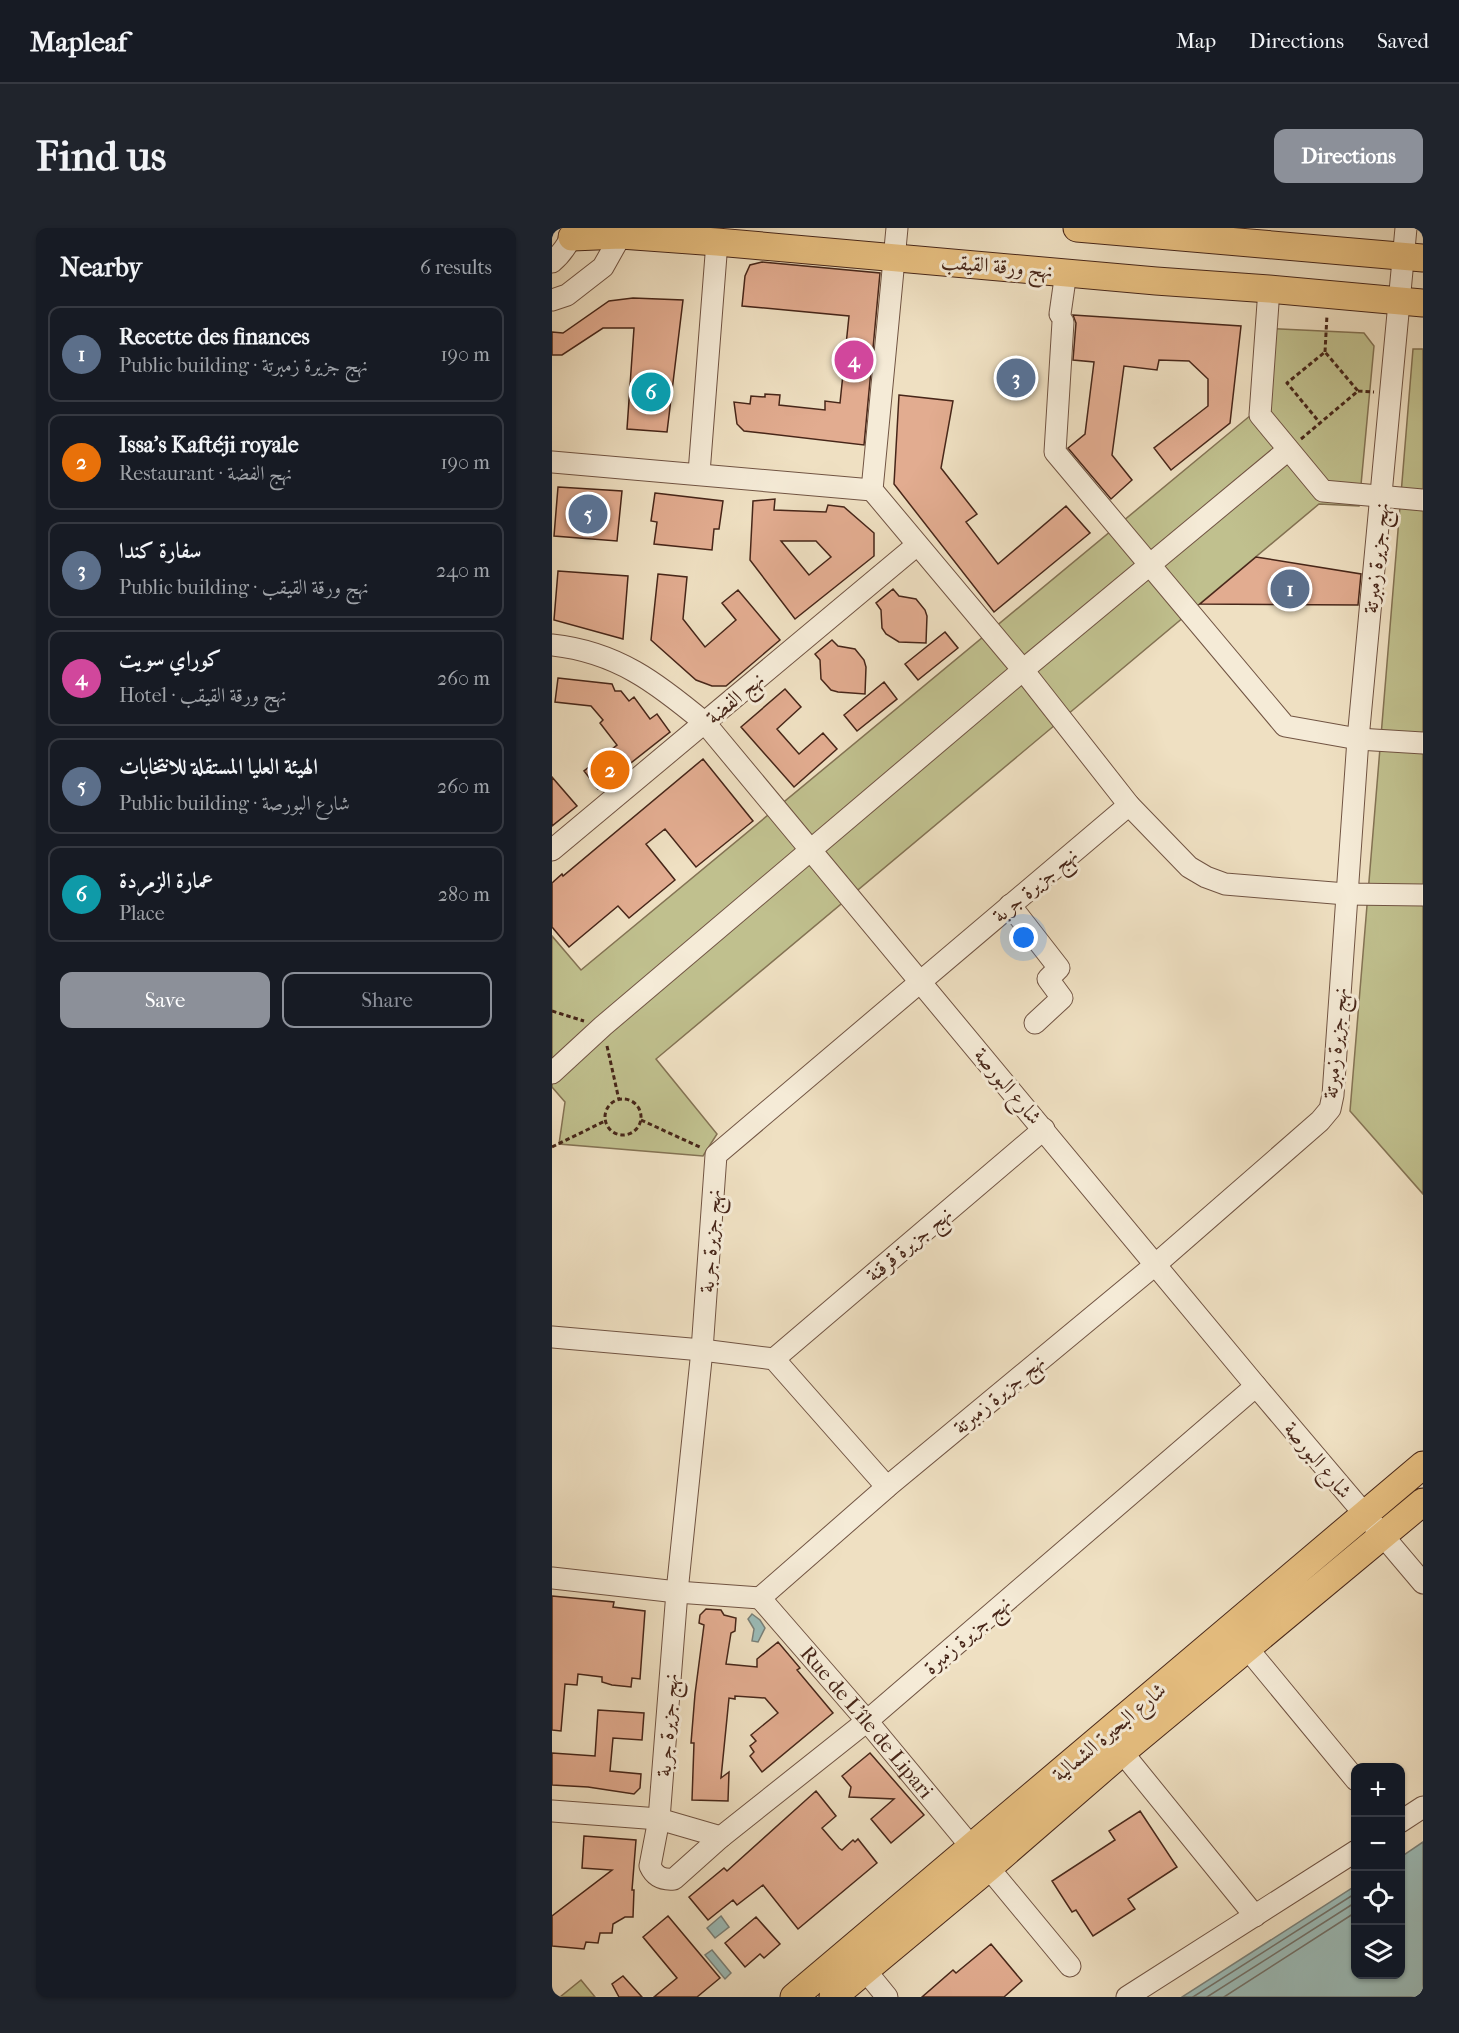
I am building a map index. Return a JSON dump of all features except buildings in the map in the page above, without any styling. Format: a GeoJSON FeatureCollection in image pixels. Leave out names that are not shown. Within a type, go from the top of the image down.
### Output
{"type":"FeatureCollection","features":[{"type":"Feature","properties":{"kind":"main road"},"geometry":{"type":"LineString","coordinates":[[1077,228],[1235,235],[1413,257]]}},
{"type":"Feature","properties":{"kind":"main road","name":"نهج ورقة القيقب"},"geometry":{"type":"LineString","coordinates":[[573,233],[717,242],[1411,302]]}},
{"type":"Feature","properties":{"kind":"main road","name":"شارع البحيرة الشمالية"},"geometry":{"type":"LineString","coordinates":[[794,1997],[1122,1752],[1247,1648],[1374,1525],[1423,1465]]}},
{"type":"Feature","properties":{"kind":"main road","name":"شارع البحيرة الشمالية"},"geometry":{"type":"LineString","coordinates":[[832,1997],[865,1970],[980,1858],[1374,1525],[1423,1502]]}},
{"type":"Feature","properties":{"kind":"street"},"geometry":{"type":"LineString","coordinates":[[897,228],[872,490],[1023,670],[1130,805],[1189,867],[1206,878],[1225,884],[1346,894],[1423,895]]}},
{"type":"Feature","properties":{"kind":"street","name":"نهج جزيرة زمبرتة"},"geometry":{"type":"LineString","coordinates":[[760,1598],[887,1487],[1155,1265],[1320,1121],[1330,1109],[1333,1095],[1358,739],[1382,495],[1411,302],[1413,257],[1406,228]]}},
{"type":"Feature","properties":{"kind":"street"},"geometry":{"type":"LineString","coordinates":[[552,262],[559,257],[573,233]]}},
{"type":"Feature","properties":{"kind":"street"},"geometry":{"type":"LineString","coordinates":[[552,300],[567,295],[603,267],[621,235]]}},
{"type":"Feature","properties":{"kind":"street"},"geometry":{"type":"LineString","coordinates":[[699,473],[717,242]]}},
{"type":"Feature","properties":{"kind":"street"},"geometry":{"type":"LineString","coordinates":[[1066,272],[1055,452],[1285,726],[1358,739],[1423,743]]}},
{"type":"Feature","properties":{"kind":"street"},"geometry":{"type":"LineString","coordinates":[[1269,289],[1260,414],[1323,491],[1423,500]]}},
{"type":"Feature","properties":{"kind":"street"},"geometry":{"type":"LineString","coordinates":[[552,1072],[810,850],[1288,450]]}},
{"type":"Feature","properties":{"kind":"street"},"geometry":{"type":"LineString","coordinates":[[552,462],[699,473],[872,490]]}},
{"type":"Feature","properties":{"kind":"street","name":"نهج الفضة"},"geometry":{"type":"LineString","coordinates":[[552,850],[917,545]]}},
{"type":"Feature","properties":{"kind":"street","name":"شارع البورصة"},"geometry":{"type":"LineString","coordinates":[[552,645],[597,654],[628,666],[661,686],[705,723],[1256,1386],[1423,1583]]}},
{"type":"Feature","properties":{"kind":"street","name":"نهج جزيرة جربة"},"geometry":{"type":"LineString","coordinates":[[674,1879],[659,1878],[650,1866],[659,1819],[677,1592],[702,1350],[716,1155],[1130,805]]}},
{"type":"Feature","properties":{"kind":"street"},"geometry":{"type":"LineString","coordinates":[[1010,905],[1059,968],[1048,978],[1062,998],[1035,1023]]}},
{"type":"Feature","properties":{"kind":"street","name":"نهج جزيرة قرقنة"},"geometry":{"type":"LineString","coordinates":[[774,1359],[1044,1129]]}},
{"type":"Feature","properties":{"kind":"street"},"geometry":{"type":"LineString","coordinates":[[552,1337],[702,1350],[774,1359],[887,1487]]}},
{"type":"Feature","properties":{"kind":"street","name":"نهج جزيرة زمبرة"},"geometry":{"type":"LineString","coordinates":[[674,1879],[721,1837],[867,1721],[1256,1386]]}},
{"type":"Feature","properties":{"kind":"street"},"geometry":{"type":"LineString","coordinates":[[552,1578],[677,1592],[760,1598]]}},
{"type":"Feature","properties":{"kind":"street","name":"Rue de L'île de Lipari"},"geometry":{"type":"LineString","coordinates":[[760,1598],[867,1721],[1070,1966]]}},
{"type":"Feature","properties":{"kind":"street"},"geometry":{"type":"LineString","coordinates":[[1247,1648],[1351,1774]]}},
{"type":"Feature","properties":{"kind":"street"},"geometry":{"type":"LineString","coordinates":[[1122,1752],[1255,1916]]}},
{"type":"Feature","properties":{"kind":"street"},"geometry":{"type":"LineString","coordinates":[[1405,1819],[1423,1807]]}},
{"type":"Feature","properties":{"kind":"street"},"geometry":{"type":"LineString","coordinates":[[552,1811],[659,1819],[721,1837]]}},
{"type":"Feature","properties":{"kind":"street"},"geometry":{"type":"LineString","coordinates":[[1127,1997],[1351,1854]]}},
{"type":"Feature","properties":{"kind":"street"},"geometry":{"type":"LineString","coordinates":[[865,1970],[887,1997]]}},
{"type":"Feature","properties":{"kind":"path"},"geometry":{"type":"LineString","coordinates":[[1288,450],[1358,391],[1325,352],[1329,294]]}},
{"type":"Feature","properties":{"kind":"path"},"geometry":{"type":"LineString","coordinates":[[1320,423],[1287,383],[1325,352]]}},
{"type":"Feature","properties":{"kind":"path"},"geometry":{"type":"LineString","coordinates":[[626,1099],[638,1107],[641,1120],[633,1132],[627,1135],[613,1132],[605,1121],[607,1108],[612,1102],[626,1099]]}},
{"type":"Feature","properties":{"kind":"path"},"geometry":{"type":"LineString","coordinates":[[641,1120],[716,1155]]}},
{"type":"Feature","properties":{"kind":"path"},"geometry":{"type":"LineString","coordinates":[[552,1147],[605,1121]]}},
{"type":"Feature","properties":{"kind":"green space"},"geometry":{"type":"Polygon","coordinates":[[[1257,328],[1364,333],[1374,346],[1359,506],[1319,504],[656,1059],[717,1134],[703,1156],[559,1144],[565,1102],[552,1087],[552,936],[581,970],[1251,415],[1257,328]]]}},
{"type":"Feature","properties":{"kind":"green space"},"geometry":{"type":"Polygon","coordinates":[[[1413,349],[1423,349],[1423,1194],[1350,1111],[1413,349]]]}},
{"type":"Feature","properties":{"kind":"green space"},"geometry":{"type":"Polygon","coordinates":[[[581,1980],[595,1997],[560,1997],[581,1980]]]}},
{"type":"Feature","properties":{"kind":"water"},"geometry":{"type":"Polygon","coordinates":[[[752,1614],[765,1628],[758,1642],[752,1641],[754,1629],[748,1619],[752,1614]]]}},
{"type":"Feature","properties":{"kind":"water"},"geometry":{"type":"Polygon","coordinates":[[[1423,1842],[1423,1997],[1182,1997],[1351,1889],[1351,1979],[1405,1979],[1405,1854],[1423,1842]]]}},
{"type":"Feature","properties":{"kind":"water"},"geometry":{"type":"Polygon","coordinates":[[[721,1916],[729,1927],[715,1938],[707,1928],[721,1916]]]}},
{"type":"Feature","properties":{"kind":"water"},"geometry":{"type":"Polygon","coordinates":[[[712,1950],[731,1973],[725,1979],[705,1955],[712,1950]]]}},
{"type":"Feature","properties":{"kind":"place","name":"كوراي سويت"},"geometry":{"type":"Point","coordinates":[854,360]}},
{"type":"Feature","properties":{"kind":"place","name":"سفارة كندا"},"geometry":{"type":"Point","coordinates":[1016,378]}},
{"type":"Feature","properties":{"kind":"place","name":"عمارة الزمردة"},"geometry":{"type":"Point","coordinates":[651,392]}},
{"type":"Feature","properties":{"kind":"place","name":"الهيئة العليا المستقلة للانتخابات"},"geometry":{"type":"Point","coordinates":[588,514]}},
{"type":"Feature","properties":{"kind":"place","name":"Recette des finances"},"geometry":{"type":"Point","coordinates":[1290,589]}},
{"type":"Feature","properties":{"kind":"place","name":"Issa's Kaftéji royale"},"geometry":{"type":"Point","coordinates":[610,770]}}]}
